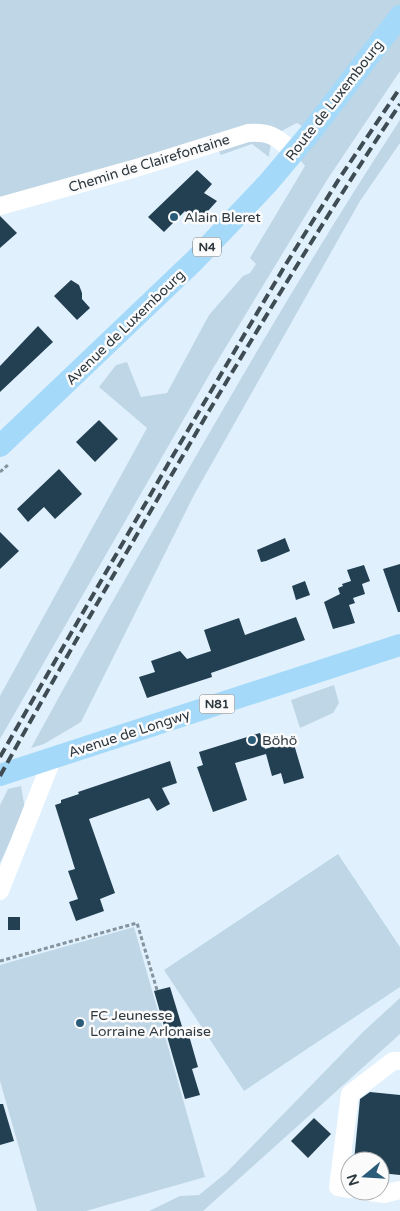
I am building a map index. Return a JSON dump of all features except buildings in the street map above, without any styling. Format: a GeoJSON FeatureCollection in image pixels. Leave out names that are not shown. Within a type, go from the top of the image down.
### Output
{"type":"FeatureCollection","features":[{"type":"Feature","properties":{"kind":"main road","name":"Route de Luxembourg"},"geometry":{"type":"LineString","coordinates":[[268,183],[400,16]]}},
{"type":"Feature","properties":{"kind":"main road","name":"Avenue de Luxembourg"},"geometry":{"type":"LineString","coordinates":[[0,446],[194,261],[268,183]]}},
{"type":"Feature","properties":{"kind":"main road","name":"Avenue de Longwy"},"geometry":{"type":"LineString","coordinates":[[0,775],[400,644]]}},
{"type":"Feature","properties":{"kind":"street","name":"Chemin de Clairefontaine"},"geometry":{"type":"LineString","coordinates":[[0,206],[133,169],[248,134],[261,132],[276,136],[294,152]]}},
{"type":"Feature","properties":{"kind":"street"},"geometry":{"type":"LineString","coordinates":[[0,891],[43,761]]}},
{"type":"Feature","properties":{"kind":"street"},"geometry":{"type":"LineString","coordinates":[[343,1151],[350,1094],[393,1061],[400,1061]]}},
{"type":"Feature","properties":{"kind":"street"},"geometry":{"type":"LineString","coordinates":[[340,1172],[338,1187],[340,1187]]}},
{"type":"Feature","properties":{"kind":"path"},"geometry":{"type":"LineString","coordinates":[[0,961],[137,923],[157,990]]}},
{"type":"Feature","properties":{"kind":"shaded area"},"geometry":{"type":"Polygon","coordinates":[[[0,0],[400,0],[400,71],[327,180],[212,370],[0,739],[0,696],[147,428],[99,387],[116,365],[127,362],[141,397],[167,393],[209,315],[243,276],[250,273],[256,264],[250,258],[305,166],[294,152],[311,132],[297,123],[284,129],[273,139],[269,157],[252,144],[221,155],[218,150],[0,206],[0,0]]]}},
{"type":"Feature","properties":{"kind":"shaded area"},"geometry":{"type":"Polygon","coordinates":[[[400,120],[400,143],[360,201],[194,495],[81,722],[44,744],[31,748],[107,611],[237,385],[317,252],[400,120]]]}},
{"type":"Feature","properties":{"kind":"shaded area"},"geometry":{"type":"Polygon","coordinates":[[[334,685],[339,703],[333,713],[300,728],[291,700],[334,685]]]}},
{"type":"Feature","properties":{"kind":"shaded area"},"geometry":{"type":"Polygon","coordinates":[[[21,786],[25,809],[0,863],[0,805],[8,789],[21,786]]]}},
{"type":"Feature","properties":{"kind":"shaded area","name":"FC Jeunesse Lorraine Arlonaise"},"geometry":{"type":"Polygon","coordinates":[[[338,854],[400,947],[400,987],[244,1091],[164,970],[338,854]]]}},
{"type":"Feature","properties":{"kind":"shaded area","name":"FC Jeunesse Lorraine Arlonaise"},"geometry":{"type":"Polygon","coordinates":[[[134,927],[205,1177],[86,1211],[37,1211],[0,1081],[0,965],[134,927]]]}},
{"type":"Feature","properties":{"kind":"shaded area"},"geometry":{"type":"Polygon","coordinates":[[[400,998],[400,1034],[203,1211],[149,1211],[180,1196],[199,1195],[226,1173],[364,1031],[400,998]]]}},
{"type":"Feature","properties":{"kind":"railway"},"geometry":{"type":"LineString","coordinates":[[0,757],[171,459],[286,264],[339,179],[400,88]]}},
{"type":"Feature","properties":{"kind":"railway"},"geometry":{"type":"LineString","coordinates":[[0,776],[103,593],[209,411],[303,256],[400,104]]}},
{"type":"Feature","properties":{"kind":"place","name":"Alain Bleret"},"geometry":{"type":"Point","coordinates":[174,217]}},
{"type":"Feature","properties":{"kind":"place","name":"Böhö"},"geometry":{"type":"Point","coordinates":[252,740]}},
{"type":"Feature","properties":{"kind":"place","name":"FC Jeunesse Lorraine Arlonaise"},"geometry":{"type":"Point","coordinates":[80,1023]}}]}
